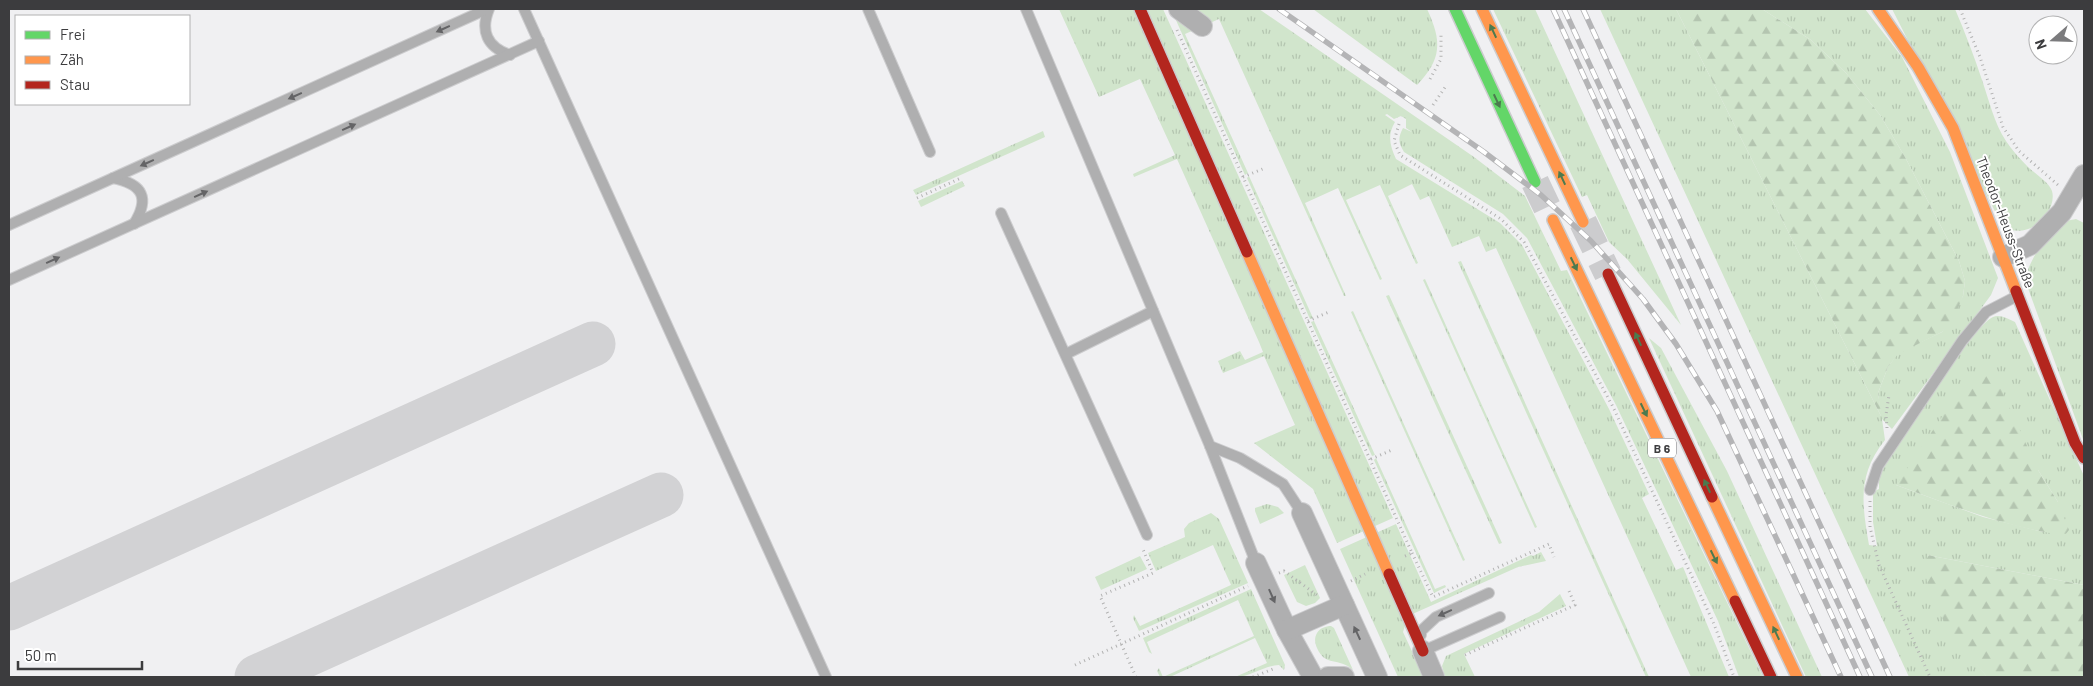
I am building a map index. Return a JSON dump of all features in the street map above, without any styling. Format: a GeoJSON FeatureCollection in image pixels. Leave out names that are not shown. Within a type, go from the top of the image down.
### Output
{"type":"FeatureCollection","features":[{"type":"Feature","properties":{"kind":"main road"},"geometry":{"type":"LineString","coordinates":[[1140,9],[1423,651]]}},
{"type":"Feature","properties":{"kind":"main road"},"geometry":{"type":"LineString","coordinates":[[1455,9],[1535,182]]}},
{"type":"Feature","properties":{"kind":"main road"},"geometry":{"type":"LineString","coordinates":[[1482,9],[1583,222]]}},
{"type":"Feature","properties":{"kind":"main road","name":"Theodor-Heuss-Straße"},"geometry":{"type":"LineString","coordinates":[[1878,9],[1905,44],[1930,84],[1948,119],[2075,443],[2084,458]]}},
{"type":"Feature","properties":{"kind":"main road","name":"B 6"},"geometry":{"type":"LineString","coordinates":[[1553,220],[1772,677]]}},
{"type":"Feature","properties":{"kind":"main road","name":"B 6"},"geometry":{"type":"LineString","coordinates":[[1608,274],[1797,677]]}},
{"type":"Feature","properties":{"kind":"street"},"geometry":{"type":"LineString","coordinates":[[1177,18],[1202,26]]}},
{"type":"Feature","properties":{"kind":"street"},"geometry":{"type":"LineString","coordinates":[[2003,257],[2030,245],[2062,212],[2077,201],[2084,176]]}},
{"type":"Feature","properties":{"kind":"street"},"geometry":{"type":"LineString","coordinates":[[1302,513],[1377,677]]}},
{"type":"Feature","properties":{"kind":"street"},"geometry":{"type":"LineString","coordinates":[[1260,571],[1287,630],[1313,677]]}},
{"type":"Feature","properties":{"kind":"street"},"geometry":{"type":"LineString","coordinates":[[1287,630],[1340,596]]}},
{"type":"Feature","properties":{"kind":"street"},"geometry":{"type":"LineString","coordinates":[[1423,651],[1434,677]]}},
{"type":"Feature","properties":{"kind":"street"},"geometry":{"type":"LineString","coordinates":[[1328,677],[1344,677]]}},
{"type":"Feature","properties":{"kind":"lane"},"geometry":{"type":"LineString","coordinates":[[488,9],[484,22],[487,37],[496,50],[510,54]]}},
{"type":"Feature","properties":{"kind":"lane"},"geometry":{"type":"LineString","coordinates":[[9,225],[488,9]]}},
{"type":"Feature","properties":{"kind":"lane"},"geometry":{"type":"LineString","coordinates":[[524,9],[826,677]]}},
{"type":"Feature","properties":{"kind":"lane"},"geometry":{"type":"LineString","coordinates":[[868,9],[930,152]]}},
{"type":"Feature","properties":{"kind":"lane"},"geometry":{"type":"LineString","coordinates":[[1026,9],[1154,311],[1260,571]]}},
{"type":"Feature","properties":{"kind":"lane"},"geometry":{"type":"LineString","coordinates":[[9,280],[539,41]]}},
{"type":"Feature","properties":{"kind":"lane"},"geometry":{"type":"LineString","coordinates":[[113,178],[129,181],[141,194],[142,210],[134,224]]}},
{"type":"Feature","properties":{"kind":"lane"},"geometry":{"type":"LineString","coordinates":[[1001,213],[1147,535]]}},
{"type":"Feature","properties":{"kind":"lane"},"geometry":{"type":"LineString","coordinates":[[1870,490],[1878,466],[1962,342],[1986,312],[2018,296]]}},
{"type":"Feature","properties":{"kind":"lane"},"geometry":{"type":"LineString","coordinates":[[1066,354],[1154,311]]}},
{"type":"Feature","properties":{"kind":"lane"},"geometry":{"type":"LineString","coordinates":[[1210,446],[1240,458],[1283,484],[1302,513]]}},
{"type":"Feature","properties":{"kind":"lane"},"geometry":{"type":"LineString","coordinates":[[1489,593],[1436,617],[1421,631],[1423,651],[1500,617]]}},
{"type":"Feature","properties":{"kind":"path"},"geometry":{"type":"LineString","coordinates":[[1960,9],[1980,57],[2003,127],[2020,151],[2077,201]]}},
{"type":"Feature","properties":{"kind":"path"},"geometry":{"type":"LineString","coordinates":[[1177,18],[1243,177],[1433,597],[1549,544],[1554,557]]}},
{"type":"Feature","properties":{"kind":"path"},"geometry":{"type":"LineString","coordinates":[[1430,79],[1441,59],[1443,49],[1440,29]]}},
{"type":"Feature","properties":{"kind":"path"},"geometry":{"type":"LineString","coordinates":[[1433,105],[1446,86]]}},
{"type":"Feature","properties":{"kind":"path"},"geometry":{"type":"LineString","coordinates":[[1399,124],[1394,141],[1400,155],[1502,219],[1524,242],[1612,407],[1714,624],[1734,677]]}},
{"type":"Feature","properties":{"kind":"path"},"geometry":{"type":"LineString","coordinates":[[1243,177],[1265,168]]}},
{"type":"Feature","properties":{"kind":"path"},"geometry":{"type":"LineString","coordinates":[[917,198],[961,178]]}},
{"type":"Feature","properties":{"kind":"path"},"geometry":{"type":"LineString","coordinates":[[1308,321],[1330,312]]}},
{"type":"Feature","properties":{"kind":"path"},"geometry":{"type":"LineString","coordinates":[[1889,395],[1886,415],[1888,429],[1895,441]]}},
{"type":"Feature","properties":{"kind":"path"},"geometry":{"type":"LineString","coordinates":[[1370,459],[1392,450]]}},
{"type":"Feature","properties":{"kind":"path"},"geometry":{"type":"LineString","coordinates":[[1870,490],[1870,527],[1879,565],[1930,677]]}},
{"type":"Feature","properties":{"kind":"path"},"geometry":{"type":"LineString","coordinates":[[1136,677],[1100,596],[1153,573],[1138,539],[1147,535]]}},
{"type":"Feature","properties":{"kind":"path"},"geometry":{"type":"LineString","coordinates":[[1398,559],[1412,553]]}},
{"type":"Feature","properties":{"kind":"path"},"geometry":{"type":"LineString","coordinates":[[1074,665],[1121,644],[1260,571],[1284,571],[1317,595],[1340,596],[1368,573]]}},
{"type":"Feature","properties":{"kind":"path"},"geometry":{"type":"LineString","coordinates":[[1465,655],[1575,604],[1569,591]]}},
{"type":"Feature","properties":{"kind":"path"},"geometry":{"type":"LineString","coordinates":[[1254,677],[1273,669]]}},
{"type":"Feature","properties":{"kind":"green space"},"geometry":{"type":"Polygon","coordinates":[[[1059,9],[1163,9],[1393,518],[1337,543],[1313,489],[1254,443],[1295,425],[1264,356],[1223,373],[1218,361],[1240,351],[1245,360],[1263,352],[1177,159],[1134,177],[1133,174],[1175,155],[1140,79],[1099,97],[1059,9]]]}},
{"type":"Feature","properties":{"kind":"green space"},"geometry":{"type":"Polygon","coordinates":[[[1171,9],[1259,9],[1474,157],[1525,196],[1561,271],[1567,270],[1763,677],[1739,677],[1718,621],[1616,405],[1527,238],[1503,214],[1404,152],[1399,140],[1401,131],[1403,128],[1412,132],[1406,128],[1406,119],[1401,116],[1394,119],[1387,114],[1385,115],[1395,122],[1392,127],[1390,140],[1396,159],[1500,223],[1522,245],[1609,409],[1649,494],[1642,498],[1676,570],[1683,567],[1729,677],[1691,677],[1496,248],[1486,252],[1479,236],[1452,247],[1429,196],[1420,200],[1412,184],[1388,196],[1418,263],[1416,264],[1380,185],[1346,200],[1382,279],[1380,280],[1338,188],[1305,203],[1346,296],[1344,296],[1219,19],[1185,34],[1248,173],[1245,175],[1171,9]]]}},
{"type":"Feature","properties":{"kind":"green space"},"geometry":{"type":"Polygon","coordinates":[[[1313,9],[1427,9],[1437,40],[1435,58],[1431,67],[1417,85],[1313,9]]]}},
{"type":"Feature","properties":{"kind":"green space"},"geometry":{"type":"Polygon","coordinates":[[[1493,9],[1535,9],[1681,325],[1627,259],[1609,242],[1587,195],[1582,197],[1493,9]]]}},
{"type":"Feature","properties":{"kind":"green space"},"geometry":{"type":"Polygon","coordinates":[[[1600,9],[1676,9],[1881,416],[1878,393],[1888,367],[1898,353],[1942,332],[1963,296],[1965,281],[1959,261],[1905,157],[1880,115],[1846,73],[1811,40],[1762,9],[1865,9],[1902,57],[1950,152],[1998,278],[1991,295],[1892,429],[1882,419],[1885,440],[1870,465],[1864,490],[1869,545],[1877,546],[1873,522],[1873,492],[1879,489],[1879,476],[1916,417],[1969,341],[1993,317],[2001,316],[2015,322],[2084,476],[2084,585],[1927,555],[1956,638],[1987,677],[1909,677],[1600,9]],[[2038,470],[1896,485],[1983,517],[2043,532],[2058,502],[2038,470]]]}},
{"type":"Feature","properties":{"kind":"green space"},"geometry":{"type":"Polygon","coordinates":[[[1676,9],[1762,9],[1811,40],[1846,73],[1880,115],[1905,157],[1959,261],[1965,281],[1963,296],[1954,318],[1942,332],[1898,354],[1888,367],[1878,393],[1882,418],[1676,9]]]}},
{"type":"Feature","properties":{"kind":"green space"},"geometry":{"type":"Polygon","coordinates":[[[1892,9],[1955,9],[2002,134],[2019,158],[2045,181],[2052,191],[2053,199],[2050,208],[2039,223],[2021,231],[2012,230],[2002,225],[1892,9]]]}},
{"type":"Feature","properties":{"kind":"green space"},"geometry":{"type":"Polygon","coordinates":[[[1043,131],[1045,137],[916,195],[913,190],[1043,131]]]}},
{"type":"Feature","properties":{"kind":"green space"},"geometry":{"type":"Polygon","coordinates":[[[1249,176],[1313,318],[1310,319],[1247,178],[1249,176]]]}},
{"type":"Feature","properties":{"kind":"green space"},"geometry":{"type":"Polygon","coordinates":[[[962,181],[965,186],[921,207],[918,201],[962,181]]]}},
{"type":"Feature","properties":{"kind":"green space"},"geometry":{"type":"Polygon","coordinates":[[[2076,219],[2084,223],[2084,442],[2025,280],[2034,257],[2049,234],[2060,223],[2076,219]]]}},
{"type":"Feature","properties":{"kind":"green space"},"geometry":{"type":"Polygon","coordinates":[[[1461,261],[1649,677],[1646,677],[1458,262],[1461,261]]]}},
{"type":"Feature","properties":{"kind":"green space"},"geometry":{"type":"Polygon","coordinates":[[[1425,279],[1537,527],[1535,528],[1423,280],[1425,279]]]}},
{"type":"Feature","properties":{"kind":"green space"},"geometry":{"type":"Polygon","coordinates":[[[1389,295],[1502,543],[1499,544],[1386,296],[1389,295]]]}},
{"type":"Feature","properties":{"kind":"green space"},"geometry":{"type":"Polygon","coordinates":[[[1353,311],[1465,560],[1463,561],[1351,312],[1353,311]]]}},
{"type":"Feature","properties":{"kind":"green space"},"geometry":{"type":"Polygon","coordinates":[[[1314,321],[1375,455],[1372,456],[1311,322],[1314,321]]]}},
{"type":"Feature","properties":{"kind":"green space"},"geometry":{"type":"Polygon","coordinates":[[[1649,338],[1661,348],[1727,471],[1822,677],[1806,677],[1649,338]]]}},
{"type":"Feature","properties":{"kind":"green space"},"geometry":{"type":"Polygon","coordinates":[[[1974,374],[1987,374],[1998,382],[2038,470],[2058,502],[2069,530],[2065,535],[2043,532],[2000,521],[1896,485],[1962,387],[1974,374]]]}},
{"type":"Feature","properties":{"kind":"green space"},"geometry":{"type":"Polygon","coordinates":[[[1376,458],[1435,589],[1445,585],[1446,587],[1434,593],[1374,460],[1376,458]]]}},
{"type":"Feature","properties":{"kind":"green space"},"geometry":{"type":"Polygon","coordinates":[[[1267,504],[1278,507],[1284,513],[1260,524],[1255,508],[1267,504]]]}},
{"type":"Feature","properties":{"kind":"green space"},"geometry":{"type":"Polygon","coordinates":[[[1211,513],[1219,519],[1248,583],[1139,631],[1133,618],[1134,615],[1140,626],[1231,585],[1213,545],[1156,571],[1148,553],[1185,537],[1184,529],[1189,523],[1211,513]]]}},
{"type":"Feature","properties":{"kind":"green space"},"geometry":{"type":"Polygon","coordinates":[[[1396,524],[1431,602],[1531,555],[1533,556],[1541,552],[1546,561],[1518,567],[1408,616],[1403,632],[1424,677],[1398,677],[1340,549],[1396,524]]]}},
{"type":"Feature","properties":{"kind":"green space"},"geometry":{"type":"Polygon","coordinates":[[[1927,555],[2084,585],[2084,677],[1987,677],[1951,632],[1937,608],[1926,579],[1927,555]]]}},
{"type":"Feature","properties":{"kind":"green space"},"geometry":{"type":"Polygon","coordinates":[[[1140,556],[1147,569],[1101,590],[1095,577],[1140,556]]]}},
{"type":"Feature","properties":{"kind":"green space"},"geometry":{"type":"Polygon","coordinates":[[[1305,565],[1320,598],[1315,603],[1306,606],[1297,602],[1284,575],[1305,565]]]}},
{"type":"Feature","properties":{"kind":"green space"},"geometry":{"type":"Polygon","coordinates":[[[1251,589],[1285,665],[1284,670],[1279,665],[1241,677],[1235,677],[1267,663],[1255,638],[1170,677],[1163,677],[1254,636],[1238,600],[1147,642],[1152,654],[1149,652],[1143,638],[1251,589]]]}},
{"type":"Feature","properties":{"kind":"green space"},"geometry":{"type":"Polygon","coordinates":[[[1560,594],[1566,606],[1464,654],[1475,677],[1445,677],[1442,666],[1446,656],[1539,612],[1560,594]]]}},
{"type":"Feature","properties":{"kind":"green space"},"geometry":{"type":"Polygon","coordinates":[[[1327,626],[1334,628],[1353,670],[1348,666],[1324,658],[1317,648],[1315,637],[1317,633],[1327,626]]]}},
{"type":"Feature","properties":{"kind":"green space"},"geometry":{"type":"Polygon","coordinates":[[[1159,668],[1163,677],[1160,677],[1157,671],[1159,668]]]}},
{"type":"Feature","properties":{"kind":"taxiway"},"geometry":{"type":"LineString","coordinates":[[9,608],[593,344]]}},
{"type":"Feature","properties":{"kind":"taxiway"},"geometry":{"type":"LineString","coordinates":[[257,677],[661,495]]}},
{"type":"Feature","properties":{"kind":"tunnel"},"geometry":{"type":"LineString","coordinates":[[1535,182],[1553,220]]}},
{"type":"Feature","properties":{"kind":"tunnel"},"geometry":{"type":"LineString","coordinates":[[1583,222],[1608,274]]}},
{"type":"Feature","properties":{"kind":"railway"},"geometry":{"type":"LineString","coordinates":[[1279,9],[1484,152],[1541,195],[1591,241],[1643,299],[1676,344],[1717,411],[1841,677]]}},
{"type":"Feature","properties":{"kind":"railway"},"geometry":{"type":"LineString","coordinates":[[1553,9],[1860,677]]}},
{"type":"Feature","properties":{"kind":"railway"},"geometry":{"type":"LineString","coordinates":[[1564,9],[1872,677]]}},
{"type":"Feature","properties":{"kind":"railway"},"geometry":{"type":"LineString","coordinates":[[1583,9],[1890,677]]}},
{"type":"Feature","properties":{"kind":"traffic: fast"},"geometry":{"type":"LineString","coordinates":[[1455,9],[1535,182]]}},
{"type":"Feature","properties":{"kind":"traffic: slow"},"geometry":{"type":"LineString","coordinates":[[1482,9],[1583,222]]}},
{"type":"Feature","properties":{"kind":"traffic: slow"},"geometry":{"type":"LineString","coordinates":[[1878,9],[1918,67],[1953,128],[2016,291]]}},
{"type":"Feature","properties":{"kind":"traffic: slow"},"geometry":{"type":"LineString","coordinates":[[1553,220],[1735,601]]}},
{"type":"Feature","properties":{"kind":"traffic: slow"},"geometry":{"type":"LineString","coordinates":[[1247,252],[1389,574]]}},
{"type":"Feature","properties":{"kind":"traffic: slow"},"geometry":{"type":"LineString","coordinates":[[1712,497],[1797,677]]}},
{"type":"Feature","properties":{"kind":"traffic: jam"},"geometry":{"type":"LineString","coordinates":[[1140,9],[1247,252]]}},
{"type":"Feature","properties":{"kind":"traffic: jam"},"geometry":{"type":"LineString","coordinates":[[1608,274],[1712,497]]}},
{"type":"Feature","properties":{"kind":"traffic: jam"},"geometry":{"type":"LineString","coordinates":[[2016,291],[2075,443],[2084,458]]}},
{"type":"Feature","properties":{"kind":"traffic: jam"},"geometry":{"type":"LineString","coordinates":[[1389,574],[1423,651]]}},
{"type":"Feature","properties":{"kind":"traffic: jam"},"geometry":{"type":"LineString","coordinates":[[1735,601],[1771,677]]}}]}
